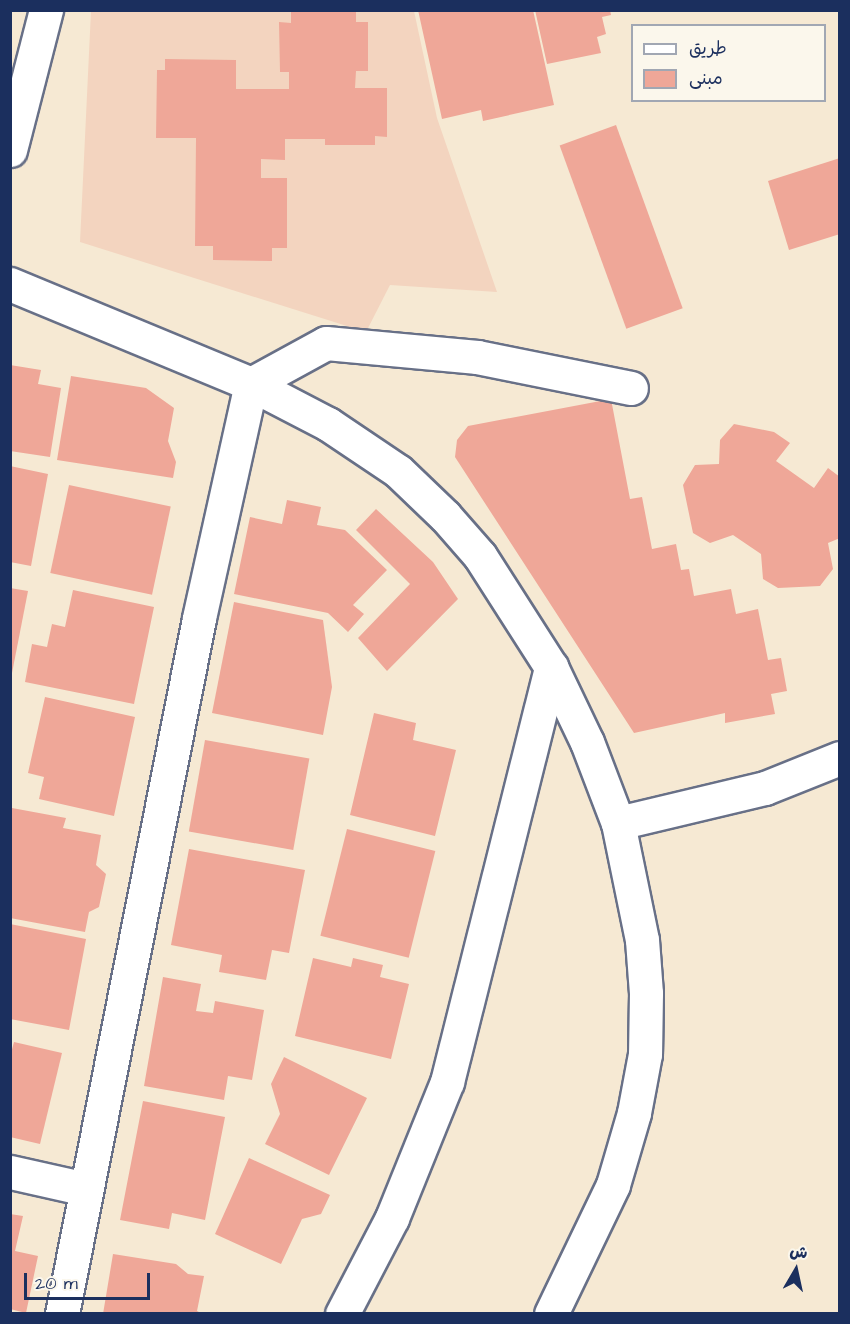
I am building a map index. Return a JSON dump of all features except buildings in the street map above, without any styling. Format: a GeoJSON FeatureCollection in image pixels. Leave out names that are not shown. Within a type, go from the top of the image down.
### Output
{"type":"FeatureCollection","features":[{"type":"Feature","properties":{"kind":"street"},"geometry":{"type":"LineString","coordinates":[[10,150],[46,10]]}},
{"type":"Feature","properties":{"kind":"street"},"geometry":{"type":"LineString","coordinates":[[10,284],[251,384],[328,424],[398,471],[445,516],[480,556],[551,667],[587,742],[618,824],[642,940],[646,993],[645,1054],[634,1113],[613,1185],[551,1314]]}},
{"type":"Feature","properties":{"kind":"street"},"geometry":{"type":"LineString","coordinates":[[62,1314],[197,630],[251,384],[326,343],[477,357],[631,388]]}},
{"type":"Feature","properties":{"kind":"street"},"geometry":{"type":"LineString","coordinates":[[342,1314],[392,1218],[447,1082],[551,667]]}},
{"type":"Feature","properties":{"kind":"street"},"geometry":{"type":"LineString","coordinates":[[618,824],[765,788],[840,758]]}},
{"type":"Feature","properties":{"kind":"street"},"geometry":{"type":"LineString","coordinates":[[10,1172],[86,1189]]}},
{"type":"Feature","properties":{"kind":"shaded area"},"geometry":{"type":"Polygon","coordinates":[[[91,11],[414,11],[437,118],[497,292],[390,285],[366,332],[80,242],[91,11]]]}}]}
